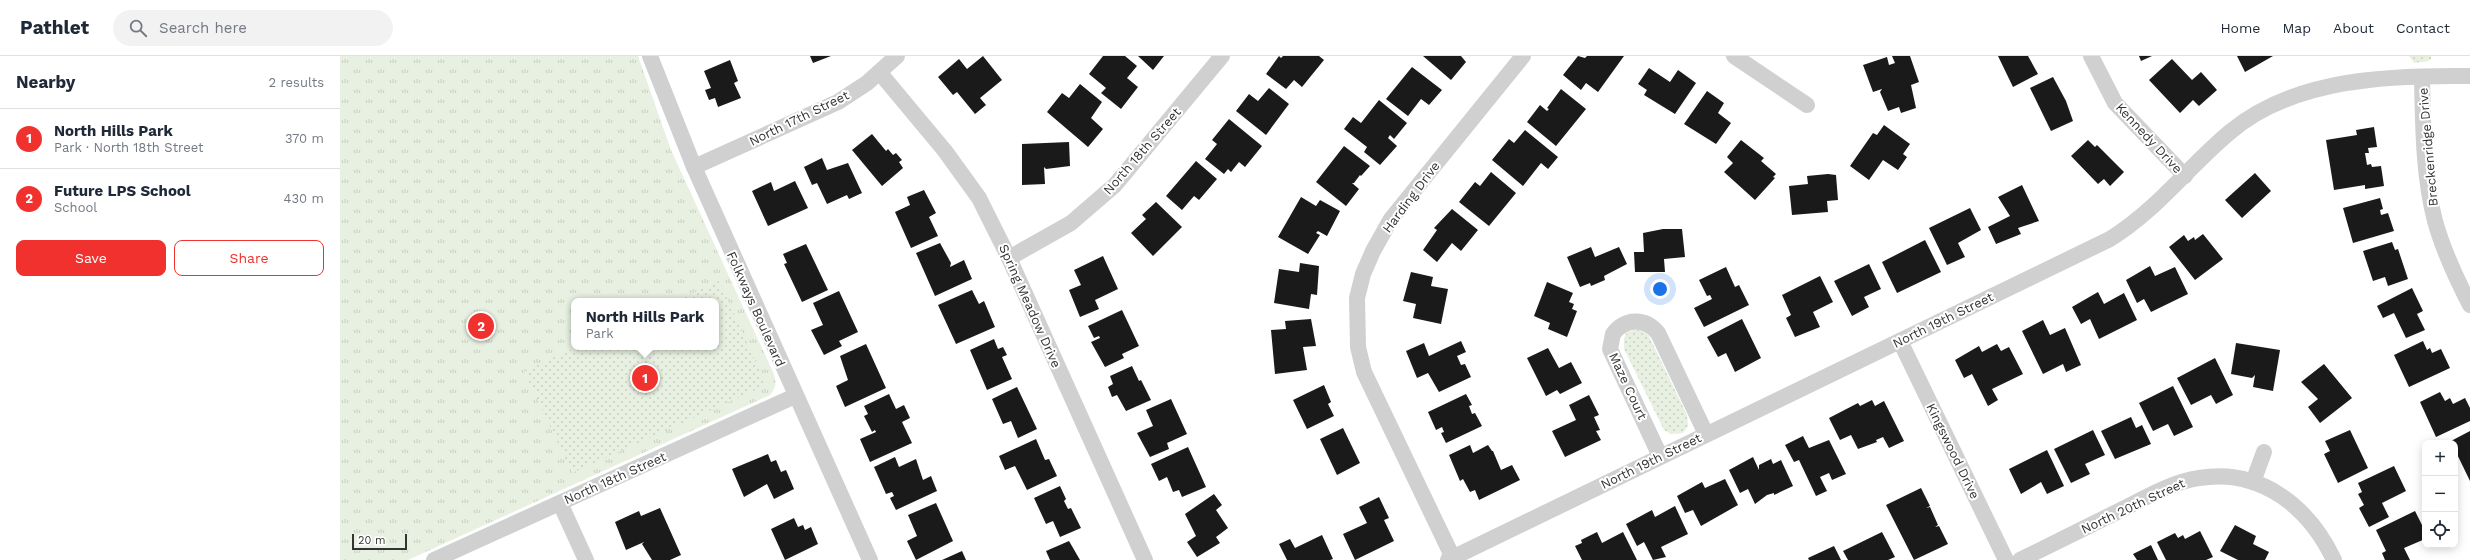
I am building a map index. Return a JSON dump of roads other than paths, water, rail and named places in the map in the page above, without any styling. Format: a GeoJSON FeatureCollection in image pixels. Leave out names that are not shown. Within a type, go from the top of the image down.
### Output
{"type":"FeatureCollection","features":[{"type":"Feature","properties":{"kind":"street","name":"Folkways Boulevard"},"geometry":{"type":"LineString","coordinates":[[650,56],[694,167],[795,396],[870,560]]}},
{"type":"Feature","properties":{"kind":"street","name":"North 17th Street"},"geometry":{"type":"LineString","coordinates":[[694,167],[838,102],[880,72],[897,56]]}},
{"type":"Feature","properties":{"kind":"street","name":"North 18th Street"},"geometry":{"type":"LineString","coordinates":[[1009,258],[1071,223],[1115,185],[1222,56]]}},
{"type":"Feature","properties":{"kind":"street","name":"Harding Drive"},"geometry":{"type":"LineString","coordinates":[[1450,559],[1364,372],[1358,347],[1357,298],[1367,262],[1391,219],[1523,56]]}},
{"type":"Feature","properties":{"kind":"street"},"geometry":{"type":"LineString","coordinates":[[1734,56],[1807,105]]}},
{"type":"Feature","properties":{"kind":"street","name":"Kennedy Drive"},"geometry":{"type":"LineString","coordinates":[[2091,56],[2115,103],[2185,176]]}},
{"type":"Feature","properties":{"kind":"street","name":"Spring Meadow Drive"},"geometry":{"type":"LineString","coordinates":[[880,72],[963,174],[978,198],[1009,258],[1144,560]]}},
{"type":"Feature","properties":{"kind":"street","name":"North 19th Street"},"geometry":{"type":"LineString","coordinates":[[1450,559],[2110,239],[2145,215],[2230,132],[2257,115],[2292,97],[2341,84],[2470,76]]}},
{"type":"Feature","properties":{"kind":"street","name":"Breckenridge Drive"},"geometry":{"type":"LineString","coordinates":[[2422,78],[2427,169],[2435,219],[2455,274],[2470,305]]}},
{"type":"Feature","properties":{"kind":"street","name":"Maze Court"},"geometry":{"type":"LineString","coordinates":[[1660,456],[1610,349],[1613,334],[1625,324],[1642,322],[1651,326],[1658,334],[1706,434]]}},
{"type":"Feature","properties":{"kind":"street","name":"Kingswood Drive"},"geometry":{"type":"LineString","coordinates":[[1900,341],[2006,560]]}},
{"type":"Feature","properties":{"kind":"street","name":"North 18th Street"},"geometry":{"type":"LineString","coordinates":[[434,560],[795,396]]}},
{"type":"Feature","properties":{"kind":"street"},"geometry":{"type":"LineString","coordinates":[[2253,482],[2264,452]]}},
{"type":"Feature","properties":{"kind":"street","name":"North 20th Street"},"geometry":{"type":"LineString","coordinates":[[2020,560],[2157,492],[2188,480],[2226,478],[2253,482],[2274,492],[2300,510],[2316,528],[2334,560]]}},
{"type":"Feature","properties":{"kind":"street"},"geometry":{"type":"LineString","coordinates":[[560,503],[586,560]]}},
{"type":"Feature","properties":{"kind":"place","name":"Future LPS School"},"geometry":{"type":"Point","coordinates":[481,326]}},
{"type":"Feature","properties":{"kind":"place","name":"North Hills Park"},"geometry":{"type":"Point","coordinates":[645,378]}}]}
